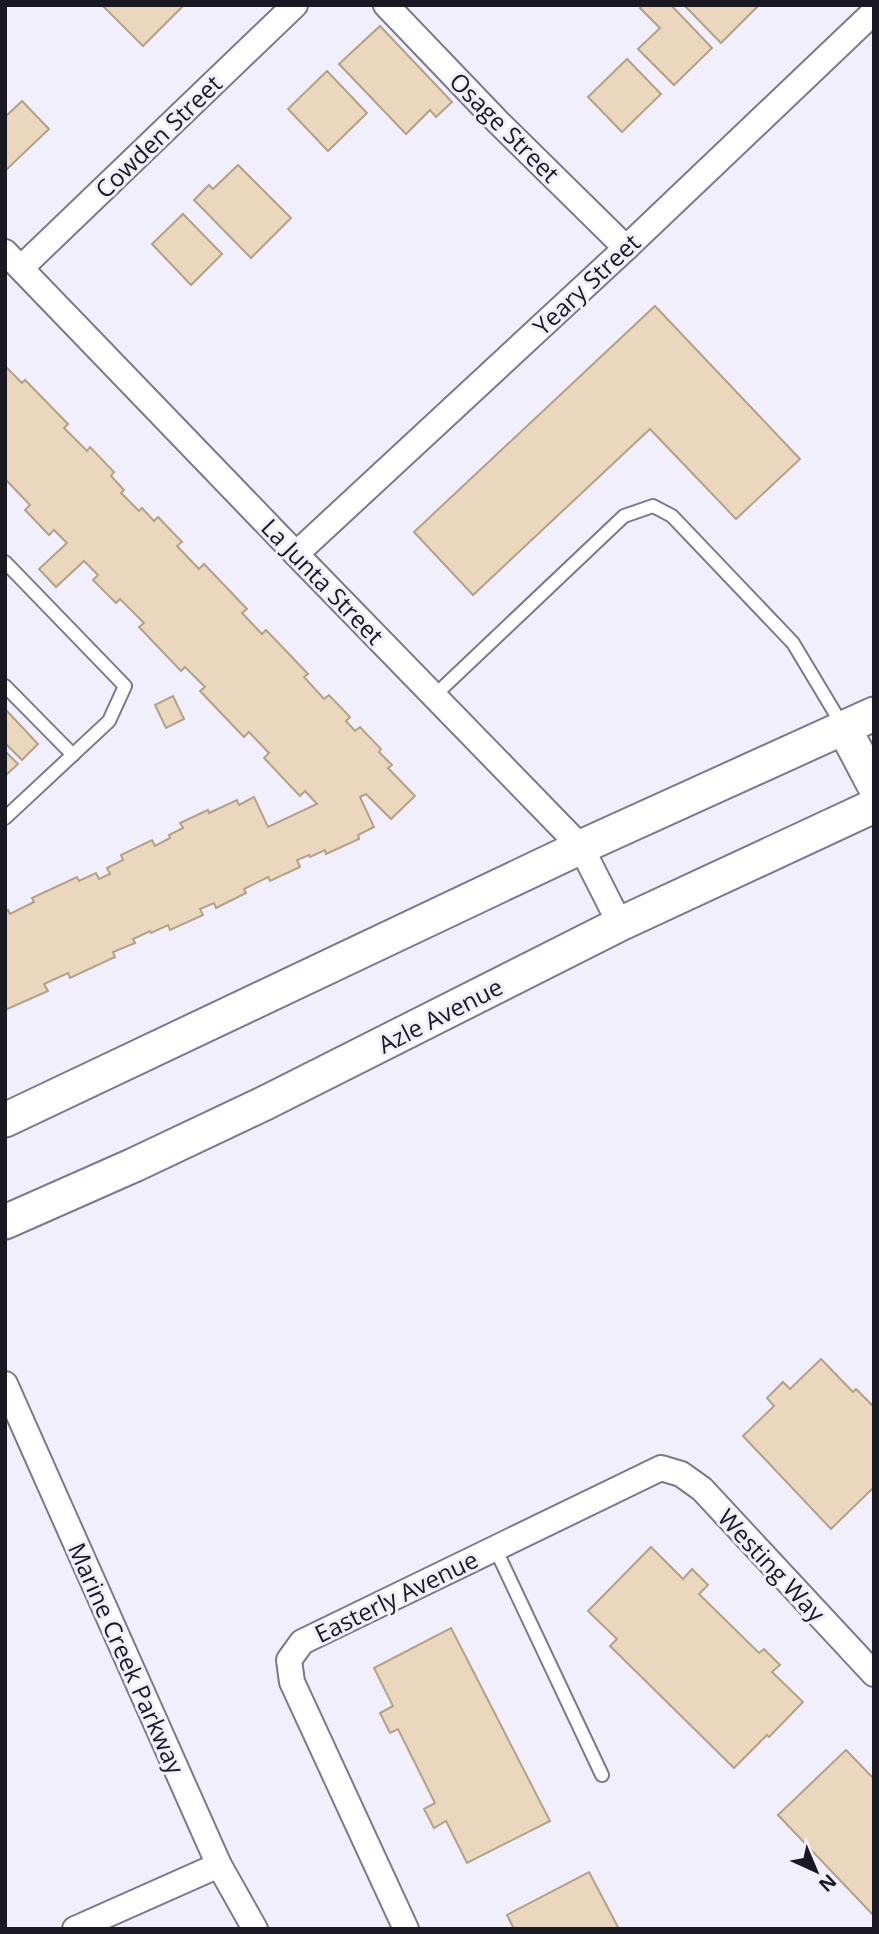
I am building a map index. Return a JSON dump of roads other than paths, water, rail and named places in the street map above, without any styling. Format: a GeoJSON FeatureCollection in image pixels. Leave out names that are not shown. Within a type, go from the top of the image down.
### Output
{"type":"FeatureCollection","features":[{"type":"Feature","properties":{"kind":"main road"},"geometry":{"type":"LineString","coordinates":[[5,1120],[582,847],[874,714]]}},
{"type":"Feature","properties":{"kind":"main road"},"geometry":{"type":"LineString","coordinates":[[844,728],[874,785]]}},
{"type":"Feature","properties":{"kind":"main road","name":"Azle Avenue"},"geometry":{"type":"LineString","coordinates":[[5,1222],[135,1165],[279,1096],[620,924],[874,806]]}},
{"type":"Feature","properties":{"kind":"street","name":"Cowden Street"},"geometry":{"type":"LineString","coordinates":[[13,260],[295,5]]}},
{"type":"Feature","properties":{"kind":"street","name":"Osage Street"},"geometry":{"type":"LineString","coordinates":[[386,5],[497,121],[626,248]]}},
{"type":"Feature","properties":{"kind":"street","name":"Yeary Street"},"geometry":{"type":"LineString","coordinates":[[296,554],[626,248],[874,12]]}},
{"type":"Feature","properties":{"kind":"street","name":"La Junta Street"},"geometry":{"type":"LineString","coordinates":[[13,260],[582,847],[620,924]]}},
{"type":"Feature","properties":{"kind":"street","name":"Marine Creek Parkway"},"geometry":{"type":"LineString","coordinates":[[5,1384],[219,1865],[256,1929]]}},
{"type":"Feature","properties":{"kind":"street","name":"Easterly Avenue"},"geometry":{"type":"LineString","coordinates":[[406,1929],[292,1682],[289,1660],[302,1642],[661,1468]]}},
{"type":"Feature","properties":{"kind":"street","name":"Westing Way"},"geometry":{"type":"LineString","coordinates":[[661,1468],[681,1474],[702,1489],[874,1674]]}},
{"type":"Feature","properties":{"kind":"street"},"geometry":{"type":"LineString","coordinates":[[75,1929],[219,1865]]}},
{"type":"Feature","properties":{"kind":"lane"},"geometry":{"type":"LineString","coordinates":[[434,696],[624,516],[653,506],[672,516],[793,643],[844,728]]}},
{"type":"Feature","properties":{"kind":"lane"},"geometry":{"type":"LineString","coordinates":[[5,562],[125,686],[109,721],[6,816]]}},
{"type":"Feature","properties":{"kind":"lane"},"geometry":{"type":"LineString","coordinates":[[5,686],[73,755]]}},
{"type":"Feature","properties":{"kind":"lane"},"geometry":{"type":"LineString","coordinates":[[495,1548],[602,1775]]}}]}
